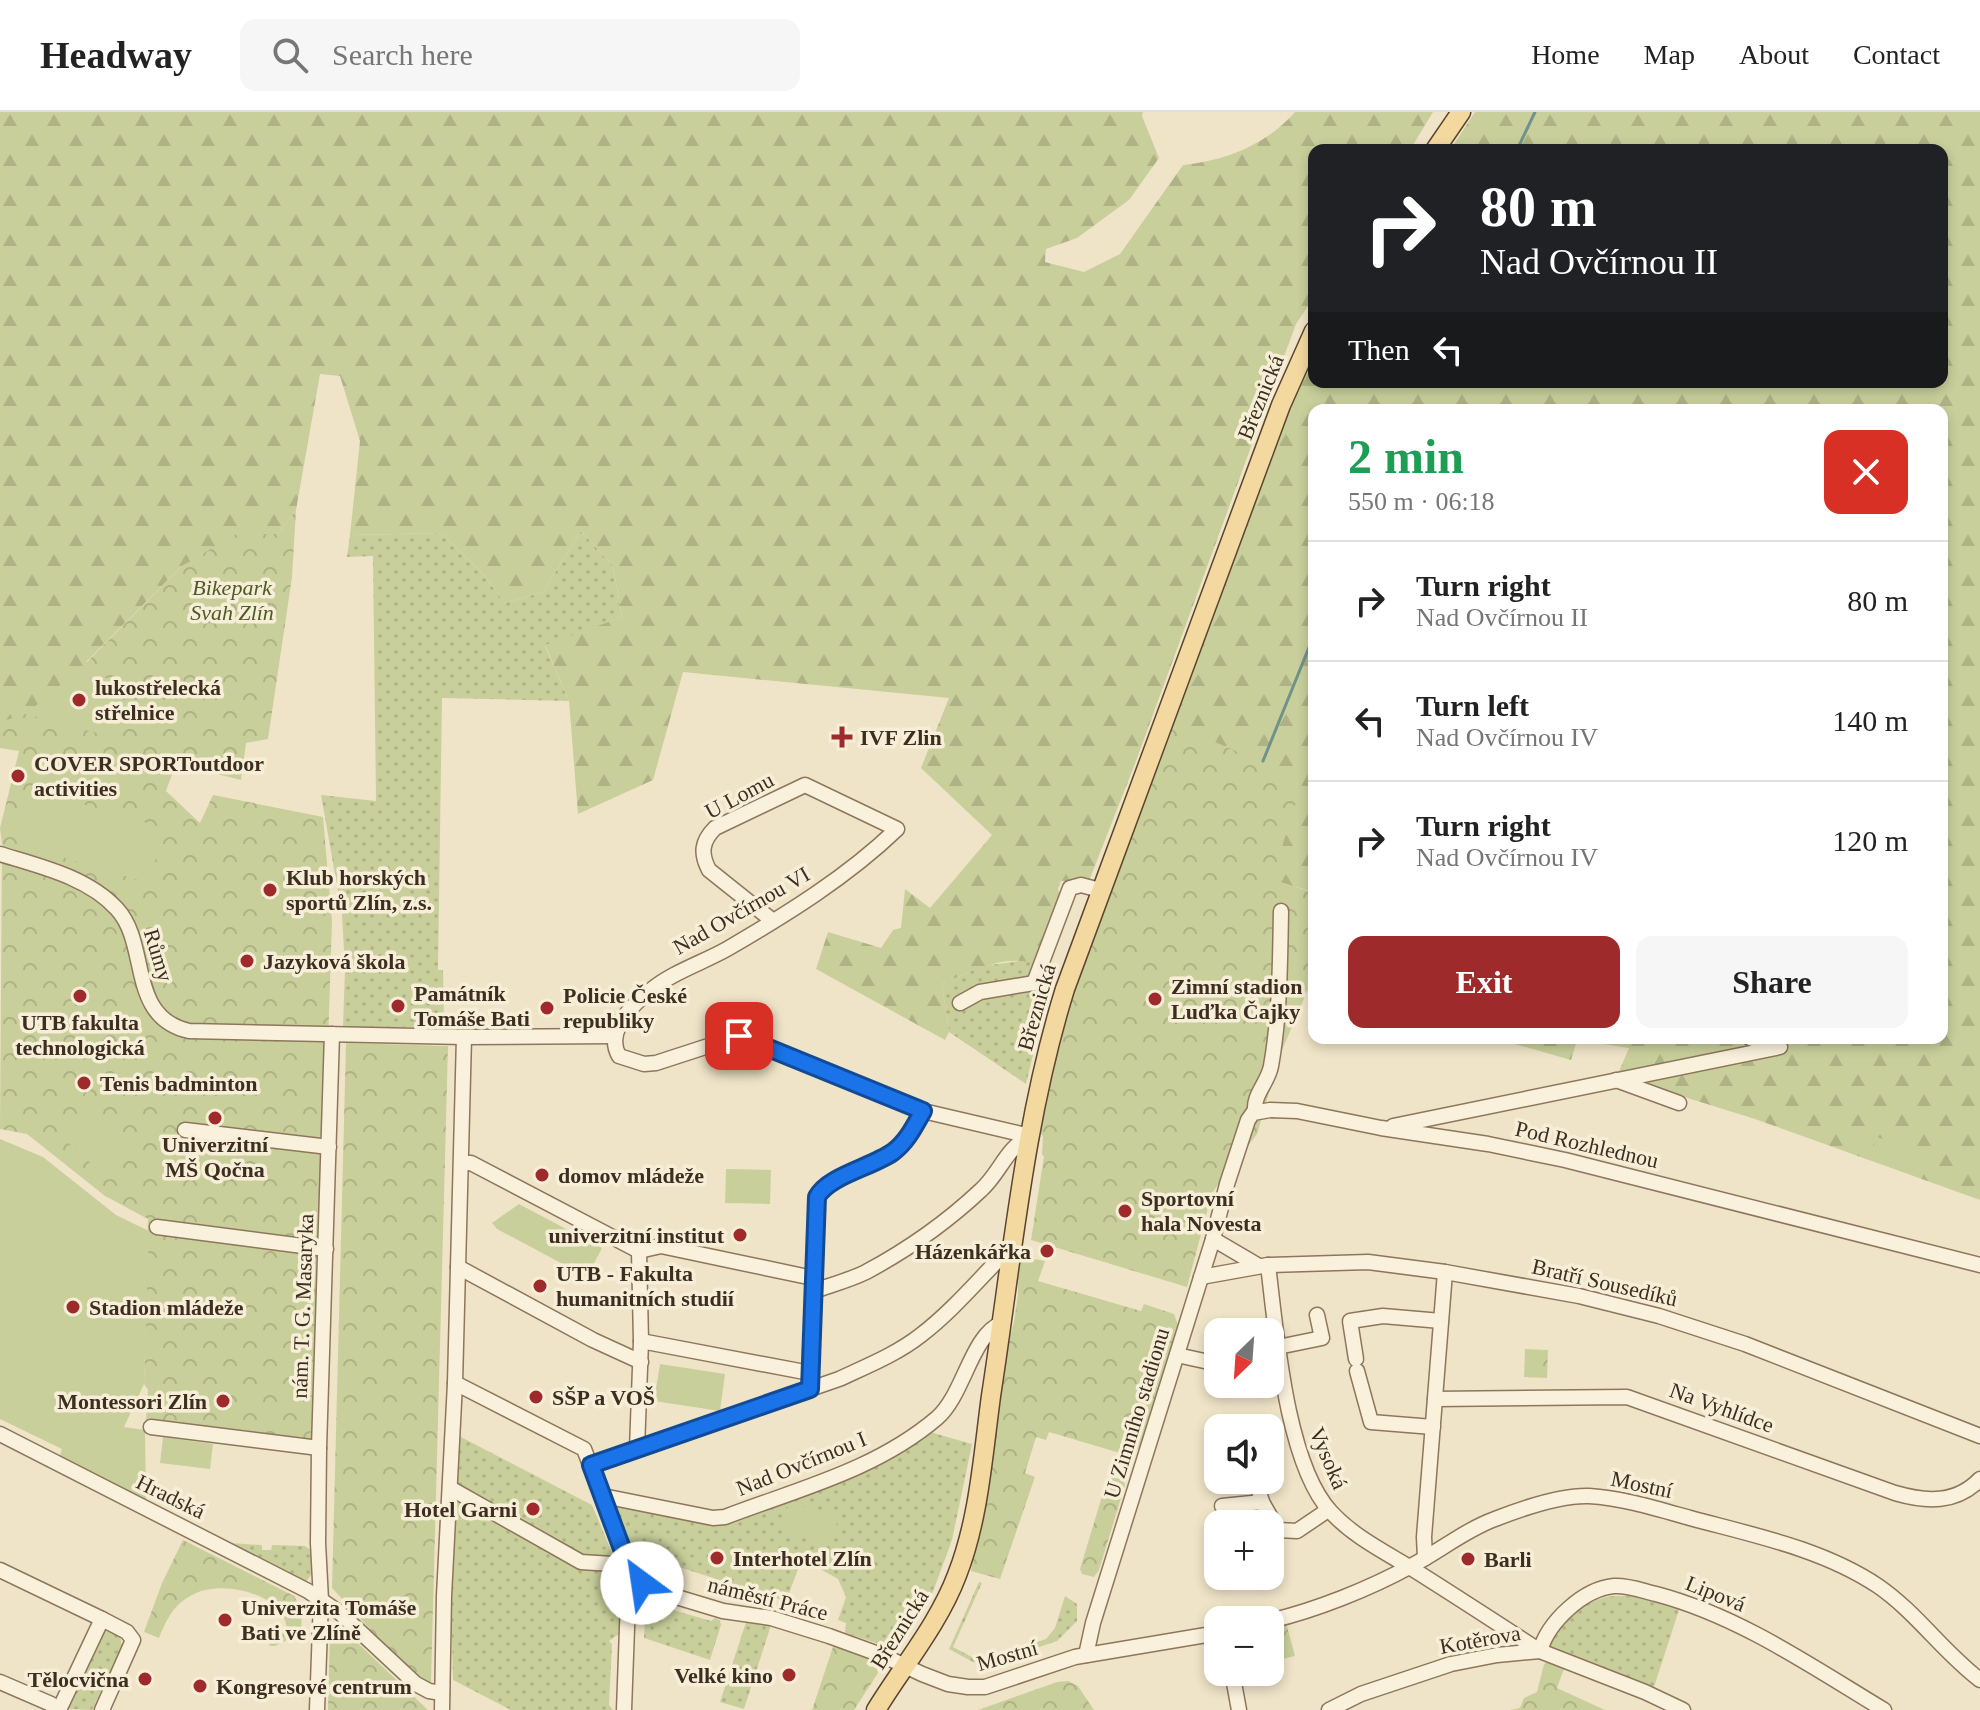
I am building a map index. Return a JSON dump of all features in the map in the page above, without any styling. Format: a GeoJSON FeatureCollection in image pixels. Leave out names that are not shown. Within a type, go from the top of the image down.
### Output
{"type":"FeatureCollection","features":[{"type":"Feature","properties":{"kind":"main road"},"geometry":{"type":"LineString","coordinates":[[1439,144],[1461,112]]}},
{"type":"Feature","properties":{"kind":"main road","name":"Březnická"},"geometry":{"type":"LineString","coordinates":[[876,1710],[946,1600],[967,1545],[1030,1136],[1057,1014],[1100,890],[1281,405],[1308,344]]}},
{"type":"Feature","properties":{"kind":"street","name":"U Lomu"},"geometry":{"type":"LineString","coordinates":[[773,921],[709,870],[703,859],[703,849],[705,840],[715,828],[805,785],[897,829]]}},
{"type":"Feature","properties":{"kind":"street","name":"Nad Ovčírnou VI"},"geometry":{"type":"LineString","coordinates":[[614,1036],[633,1007],[651,990],[773,921],[832,883],[871,854],[897,829]]}},
{"type":"Feature","properties":{"kind":"street","name":"Růmy"},"geometry":{"type":"LineString","coordinates":[[0,854],[67,877],[97,893],[117,909],[129,930],[147,994],[170,1024],[189,1031],[332,1034]]}},
{"type":"Feature","properties":{"kind":"street"},"geometry":{"type":"LineString","coordinates":[[960,1003],[980,992],[1034,983],[1070,888],[1081,885],[1100,890]]}},
{"type":"Feature","properties":{"kind":"street"},"geometry":{"type":"LineString","coordinates":[[1255,1112],[1257,1097],[1271,1069],[1280,968],[1281,911]]}},
{"type":"Feature","properties":{"kind":"street"},"geometry":{"type":"LineString","coordinates":[[332,1034],[614,1036],[619,1056],[644,1064],[656,1063],[739,1036],[923,1111],[1030,1136]]}},
{"type":"Feature","properties":{"kind":"street","name":"nám. T. G. Masaryka"},"geometry":{"type":"LineString","coordinates":[[317,1710],[321,1600],[319,1448],[332,1034]]}},
{"type":"Feature","properties":{"kind":"street"},"geometry":{"type":"LineString","coordinates":[[442,1710],[464,1037]]}},
{"type":"Feature","properties":{"kind":"street"},"geometry":{"type":"LineString","coordinates":[[1381,1128],[1774,1048],[1764,1044]]}},
{"type":"Feature","properties":{"kind":"street"},"geometry":{"type":"LineString","coordinates":[[1615,1079],[1679,1103]]}},
{"type":"Feature","properties":{"kind":"street"},"geometry":{"type":"LineString","coordinates":[[810,1389],[815,1202],[819,1192],[828,1184],[892,1153],[906,1139],[923,1111]]}},
{"type":"Feature","properties":{"kind":"street","name":"Pod Rozhlednou"},"geometry":{"type":"LineString","coordinates":[[1255,1112],[1297,1111],[1565,1160],[1980,1265]]}},
{"type":"Feature","properties":{"kind":"street","name":"U Zimního stadionu"},"geometry":{"type":"LineString","coordinates":[[1086,1655],[1093,1623],[1213,1239],[1227,1184],[1248,1120],[1255,1112]]}},
{"type":"Feature","properties":{"kind":"street"},"geometry":{"type":"LineString","coordinates":[[185,1130],[329,1147]]}},
{"type":"Feature","properties":{"kind":"street"},"geometry":{"type":"LineString","coordinates":[[462,1163],[471,1163],[639,1251],[661,1246],[814,1285],[864,1273],[906,1249],[976,1195],[994,1177],[1014,1146],[1030,1136]]}},
{"type":"Feature","properties":{"kind":"street"},"geometry":{"type":"LineString","coordinates":[[157,1227],[326,1249]]}},
{"type":"Feature","properties":{"kind":"street"},"geometry":{"type":"LineString","coordinates":[[1213,1239],[1264,1266]]}},
{"type":"Feature","properties":{"kind":"street"},"geometry":{"type":"LineString","coordinates":[[591,1465],[866,1367],[920,1336],[949,1311],[1014,1243]]}},
{"type":"Feature","properties":{"kind":"street"},"geometry":{"type":"LineString","coordinates":[[637,1449],[641,1362],[639,1251]]}},
{"type":"Feature","properties":{"kind":"street","name":"Bratří Sousedíků"},"geometry":{"type":"LineString","coordinates":[[1201,1277],[1264,1266],[1368,1262],[1579,1296],[1702,1329],[1980,1436]]}},
{"type":"Feature","properties":{"kind":"street","name":"Vysoká"},"geometry":{"type":"LineString","coordinates":[[1264,1266],[1273,1318]]}},
{"type":"Feature","properties":{"kind":"street"},"geometry":{"type":"LineString","coordinates":[[458,1267],[593,1340],[641,1362]]}},
{"type":"Feature","properties":{"kind":"street"},"geometry":{"type":"LineString","coordinates":[[1425,1558],[1424,1537],[1445,1272]]}},
{"type":"Feature","properties":{"kind":"street"},"geometry":{"type":"LineString","coordinates":[[1284,1346],[1322,1338],[1317,1315]]}},
{"type":"Feature","properties":{"kind":"street"},"geometry":{"type":"LineString","coordinates":[[1433,1427],[1371,1422],[1356,1365],[1350,1321],[1383,1316],[1441,1321]]}},
{"type":"Feature","properties":{"kind":"street","name":"Nad Ovčírnou I"},"geometry":{"type":"LineString","coordinates":[[603,1496],[713,1518],[725,1517],[849,1472],[894,1448],[945,1411],[983,1341],[993,1328],[1002,1323]]}},
{"type":"Feature","properties":{"kind":"street"},"geometry":{"type":"LineString","coordinates":[[641,1341],[810,1373]]}},
{"type":"Feature","properties":{"kind":"street"},"geometry":{"type":"LineString","coordinates":[[1177,1355],[1204,1361]]}},
{"type":"Feature","properties":{"kind":"street","name":"Vysoká"},"geometry":{"type":"LineString","coordinates":[[1284,1381],[1292,1427],[1306,1470],[1328,1510],[1368,1542],[1540,1651]]}},
{"type":"Feature","properties":{"kind":"street"},"geometry":{"type":"LineString","coordinates":[[450,1488],[581,1562],[628,1565],[584,1449],[455,1383]]}},
{"type":"Feature","properties":{"kind":"street","name":"Na Vyhlídce"},"geometry":{"type":"LineString","coordinates":[[1435,1399],[1627,1397],[1924,1501],[1955,1496],[1980,1479]]}},
{"type":"Feature","properties":{"kind":"street"},"geometry":{"type":"LineString","coordinates":[[151,1427],[319,1448]]}},
{"type":"Feature","properties":{"kind":"street","name":"Hradská"},"geometry":{"type":"LineString","coordinates":[[0,1434],[225,1547],[321,1600],[340,1613],[416,1684],[442,1693]]}},
{"type":"Feature","properties":{"kind":"street"},"geometry":{"type":"LineString","coordinates":[[1260,1494],[1278,1530],[1297,1531],[1328,1510]]}},
{"type":"Feature","properties":{"kind":"street","name":"Mostní"},"geometry":{"type":"LineString","coordinates":[[1284,1617],[1323,1605],[1409,1567],[1474,1528],[1532,1507],[1586,1496],[1637,1504],[1757,1536],[1808,1552],[1842,1567],[1889,1594],[1980,1680]]}},
{"type":"Feature","properties":{"kind":"street"},"geometry":{"type":"LineString","coordinates":[[1222,1506],[1262,1502]]}},
{"type":"Feature","properties":{"kind":"street","name":"náměstí Práce"},"geometry":{"type":"LineString","coordinates":[[628,1565],[642,1583],[660,1592],[735,1614],[771,1618],[875,1652],[904,1666]]}},
{"type":"Feature","properties":{"kind":"street"},"geometry":{"type":"LineString","coordinates":[[0,1570],[127,1632],[133,1640],[102,1710]]}},
{"type":"Feature","properties":{"kind":"street","name":"Lipová"},"geometry":{"type":"LineString","coordinates":[[1540,1651],[1548,1632],[1574,1605],[1611,1587],[1625,1586],[1704,1610],[1748,1630],[1884,1710]]}},
{"type":"Feature","properties":{"kind":"street"},"geometry":{"type":"LineString","coordinates":[[624,1710],[628,1601]]}},
{"type":"Feature","properties":{"kind":"street"},"geometry":{"type":"LineString","coordinates":[[0,1682],[51,1704],[57,1710],[102,1619]]}},
{"type":"Feature","properties":{"kind":"street","name":"Mostní"},"geometry":{"type":"LineString","coordinates":[[904,1666],[948,1684],[977,1688],[1086,1655],[1204,1636]]}},
{"type":"Feature","properties":{"kind":"street","name":"Kotěrova"},"geometry":{"type":"LineString","coordinates":[[1329,1710],[1375,1689],[1451,1664],[1540,1651],[1683,1710]]}},
{"type":"Feature","properties":{"kind":"street"},"geometry":{"type":"LineString","coordinates":[[1235,1686],[1239,1710]]}},
{"type":"Feature","properties":{"kind":"green space"},"geometry":{"type":"Polygon","coordinates":[[[0,112],[1143,112],[1159,158],[1129,200],[1077,238],[1046,249],[1045,262],[1084,272],[1120,254],[1183,165],[1214,160],[1244,149],[1271,134],[1295,112],[1433,112],[1414,144],[1308,144],[1308,306],[1296,324],[1089,881],[1061,881],[1058,889],[1061,898],[1039,965],[1002,962],[942,984],[949,1032],[945,1040],[816,969],[828,932],[881,948],[893,930],[901,928],[905,889],[930,908],[992,835],[921,768],[949,698],[683,672],[653,780],[578,814],[569,701],[545,645],[622,617],[613,566],[581,531],[543,592],[505,603],[483,574],[441,533],[350,535],[360,441],[340,376],[320,374],[296,510],[278,534],[259,534],[182,566],[86,662],[115,685],[115,738],[0,722],[0,112]]]}},
{"type":"Feature","properties":{"kind":"green space"},"geometry":{"type":"Polygon","coordinates":[[[1475,112],[1980,112],[1980,1200],[1755,1119],[1617,1076],[1629,1048],[1603,1044],[1948,1044],[1948,404],[1308,404],[1308,890],[1271,880],[1283,837],[1064,1017],[1308,367],[1308,388],[1948,388],[1948,144],[1454,144],[1475,112]]]}},
{"type":"Feature","properties":{"kind":"green space","name":"Bikepark Svah Zlín"},"geometry":{"type":"Polygon","coordinates":[[[296,510],[292,577],[268,739],[246,743],[241,780],[176,764],[166,791],[200,823],[213,795],[323,817],[332,921],[315,1444],[146,1420],[148,1219],[105,1196],[27,1134],[0,1129],[0,828],[19,751],[0,748],[0,722],[26,714],[115,737],[115,685],[86,663],[182,566],[245,529],[259,534],[278,534],[296,510]]]}},
{"type":"Feature","properties":{"kind":"green space"},"geometry":{"type":"Polygon","coordinates":[[[581,531],[613,566],[622,617],[545,646],[569,701],[442,698],[438,970],[443,970],[444,1027],[343,1027],[345,969],[342,914],[321,795],[376,801],[373,556],[347,557],[350,535],[441,533],[483,574],[505,603],[543,592],[581,531]]]}},
{"type":"Feature","properties":{"kind":"green space","name":"lukostřelecká střelnice"},"geometry":{"type":"Polygon","coordinates":[[[86,663],[115,685],[115,738],[26,714],[86,663]]]}},
{"type":"Feature","properties":{"kind":"green space"},"geometry":{"type":"Polygon","coordinates":[[[1173,724],[1303,780],[1272,879],[1308,891],[1308,989],[1280,1055],[1257,1134],[1212,1193],[1187,1287],[1031,1240],[1044,1156],[1043,1137],[1037,1126],[1064,1017],[1173,724]]]}},
{"type":"Feature","properties":{"kind":"green space"},"geometry":{"type":"Polygon","coordinates":[[[28,788],[154,825],[157,853],[153,866],[140,873],[138,880],[21,845],[18,817],[30,800],[26,796],[28,788]]]}},
{"type":"Feature","properties":{"kind":"green space"},"geometry":{"type":"Polygon","coordinates":[[[1027,960],[1047,969],[1037,1006],[1036,1043],[1026,1084],[949,1032],[942,984],[982,966],[1027,960]]]}},
{"type":"Feature","properties":{"kind":"green space"},"geometry":{"type":"Polygon","coordinates":[[[346,1043],[448,1046],[429,1684],[380,1640],[332,1588],[346,1043]]]}},
{"type":"Feature","properties":{"kind":"green space"},"geometry":{"type":"Polygon","coordinates":[[[1515,1044],[1576,1044],[1571,1060],[1515,1044]]]}},
{"type":"Feature","properties":{"kind":"green space"},"geometry":{"type":"Polygon","coordinates":[[[86,1118],[130,1158],[109,1180],[66,1141],[86,1118]]]}},
{"type":"Feature","properties":{"kind":"green space"},"geometry":{"type":"Polygon","coordinates":[[[1877,1137],[1930,1155],[1923,1175],[1870,1157],[1877,1137]]]}},
{"type":"Feature","properties":{"kind":"green space","name":"Stadion mládeže"},"geometry":{"type":"Polygon","coordinates":[[[0,1139],[43,1157],[116,1215],[149,1231],[144,1384],[124,1427],[145,1430],[146,1502],[59,1458],[62,1449],[0,1419],[0,1139]]]}},
{"type":"Feature","properties":{"kind":"green space"},"geometry":{"type":"Polygon","coordinates":[[[726,1169],[771,1170],[770,1204],[725,1203],[726,1169]]]}},
{"type":"Feature","properties":{"kind":"green space"},"geometry":{"type":"Polygon","coordinates":[[[519,1204],[602,1248],[587,1277],[497,1229],[492,1223],[519,1204]]]}},
{"type":"Feature","properties":{"kind":"green space"},"geometry":{"type":"Polygon","coordinates":[[[1023,1257],[1045,1261],[1038,1281],[1141,1311],[1144,1304],[1174,1314],[1178,1325],[1148,1429],[1135,1452],[1120,1453],[1049,1432],[1046,1440],[1036,1437],[1025,1473],[1035,1477],[1000,1579],[971,1571],[1000,1373],[1014,1322],[1018,1264],[1023,1257]]]}},
{"type":"Feature","properties":{"kind":"green space"},"geometry":{"type":"Polygon","coordinates":[[[1525,1349],[1548,1350],[1547,1378],[1524,1377],[1525,1349]]]}},
{"type":"Feature","properties":{"kind":"green space"},"geometry":{"type":"Polygon","coordinates":[[[660,1364],[725,1374],[720,1411],[654,1401],[660,1364]]]}},
{"type":"Feature","properties":{"kind":"green space"},"geometry":{"type":"Polygon","coordinates":[[[930,1432],[972,1444],[952,1540],[931,1597],[898,1645],[886,1646],[845,1633],[846,1623],[838,1620],[846,1597],[838,1579],[802,1559],[786,1601],[628,1551],[608,1503],[711,1515],[747,1513],[844,1481],[889,1459],[930,1432]]]}},
{"type":"Feature","properties":{"kind":"green space"},"geometry":{"type":"Polygon","coordinates":[[[459,1436],[592,1505],[621,1574],[619,1634],[609,1641],[612,1644],[609,1705],[613,1710],[511,1710],[453,1680],[451,1604],[459,1436]]]}},
{"type":"Feature","properties":{"kind":"green space"},"geometry":{"type":"Polygon","coordinates":[[[163,1437],[213,1444],[210,1469],[160,1463],[163,1437]]]}},
{"type":"Feature","properties":{"kind":"green space"},"geometry":{"type":"Polygon","coordinates":[[[1112,1477],[1123,1480],[1125,1485],[1099,1570],[1094,1577],[1082,1574],[1080,1569],[1106,1483],[1112,1477]]]}},
{"type":"Feature","properties":{"kind":"green space"},"geometry":{"type":"Polygon","coordinates":[[[789,1502],[839,1517],[830,1545],[781,1529],[789,1502]]]}},
{"type":"Feature","properties":{"kind":"green space"},"geometry":{"type":"Polygon","coordinates":[[[183,1540],[294,1596],[302,1610],[301,1633],[270,1646],[268,1639],[287,1628],[283,1616],[274,1605],[248,1592],[218,1588],[204,1590],[180,1603],[159,1638],[144,1632],[162,1583],[183,1540]]]}},
{"type":"Feature","properties":{"kind":"green space"},"geometry":{"type":"Polygon","coordinates":[[[230,1543],[262,1545],[262,1550],[271,1550],[272,1545],[305,1546],[312,1551],[312,1574],[304,1584],[230,1543]]]}},
{"type":"Feature","properties":{"kind":"green space"},"geometry":{"type":"Polygon","coordinates":[[[979,1582],[982,1583],[953,1647],[972,1657],[985,1659],[1046,1639],[1055,1628],[1065,1596],[1077,1604],[1077,1621],[1057,1641],[992,1663],[973,1662],[949,1649],[979,1582]]]}},
{"type":"Feature","properties":{"kind":"green space"},"geometry":{"type":"Polygon","coordinates":[[[1640,1596],[1680,1607],[1654,1687],[1549,1648],[1564,1623],[1588,1604],[1606,1597],[1640,1596]]]}},
{"type":"Feature","properties":{"kind":"green space"},"geometry":{"type":"Polygon","coordinates":[[[646,1602],[711,1621],[715,1618],[720,1620],[710,1660],[644,1638],[646,1602]]]}},
{"type":"Feature","properties":{"kind":"green space"},"geometry":{"type":"Polygon","coordinates":[[[746,1622],[771,1625],[744,1709],[720,1702],[746,1622]]]}},
{"type":"Feature","properties":{"kind":"green space"},"geometry":{"type":"Polygon","coordinates":[[[1284,1624],[1295,1656],[1284,1659],[1284,1624]]]}},
{"type":"Feature","properties":{"kind":"green space"},"geometry":{"type":"Polygon","coordinates":[[[335,1626],[342,1628],[428,1710],[328,1710],[330,1633],[335,1626]]]}},
{"type":"Feature","properties":{"kind":"green space"},"geometry":{"type":"Polygon","coordinates":[[[106,1631],[120,1635],[122,1646],[92,1710],[66,1709],[100,1633],[106,1631]]]}},
{"type":"Feature","properties":{"kind":"green space"},"geometry":{"type":"Polygon","coordinates":[[[834,1644],[874,1660],[878,1673],[854,1710],[812,1710],[834,1644]]]}},
{"type":"Feature","properties":{"kind":"green space"},"geometry":{"type":"Polygon","coordinates":[[[1550,1660],[1565,1666],[1557,1688],[1605,1710],[1509,1710],[1520,1708],[1524,1698],[1537,1692],[1544,1664],[1550,1660]]]}},
{"type":"Feature","properties":{"kind":"green space"},"geometry":{"type":"Polygon","coordinates":[[[1068,1681],[1078,1686],[1094,1710],[978,1710],[1057,1682],[1068,1681]]]}},
{"type":"Feature","properties":{"kind":"waterway"},"geometry":{"type":"LineString","coordinates":[[1520,144],[1535,112]]}},
{"type":"Feature","properties":{"kind":"waterway"},"geometry":{"type":"LineString","coordinates":[[1263,761],[1308,650]]}},
{"type":"Feature","properties":{"kind":"place","name":"lukostřelecká střelnice"},"geometry":{"type":"Point","coordinates":[79,700]}},
{"type":"Feature","properties":{"kind":"place","name":"IVF Zlin"},"geometry":{"type":"Point","coordinates":[842,737]}},
{"type":"Feature","properties":{"kind":"place","name":"COVER SPORToutdoor activities"},"geometry":{"type":"Point","coordinates":[18,776]}},
{"type":"Feature","properties":{"kind":"place","name":"Klub horských sportů Zlín, z.s."},"geometry":{"type":"Point","coordinates":[270,890]}},
{"type":"Feature","properties":{"kind":"place","name":"Jazyková škola"},"geometry":{"type":"Point","coordinates":[247,961]}},
{"type":"Feature","properties":{"kind":"place","name":"UTB fakulta technologická"},"geometry":{"type":"Point","coordinates":[80,996]}},
{"type":"Feature","properties":{"kind":"place","name":"Zimní stadion Luďka Čajky"},"geometry":{"type":"Point","coordinates":[1155,999]}},
{"type":"Feature","properties":{"kind":"place","name":"Památník Tomáše Bati"},"geometry":{"type":"Point","coordinates":[398,1006]}},
{"type":"Feature","properties":{"kind":"place","name":"Policie České republiky"},"geometry":{"type":"Point","coordinates":[547,1008]}},
{"type":"Feature","properties":{"kind":"place","name":"Tenis badminton"},"geometry":{"type":"Point","coordinates":[84,1083]}},
{"type":"Feature","properties":{"kind":"place","name":"Univerzitní MŠ Qočna"},"geometry":{"type":"Point","coordinates":[215,1118]}},
{"type":"Feature","properties":{"kind":"place","name":"domov mládeže"},"geometry":{"type":"Point","coordinates":[542,1175]}},
{"type":"Feature","properties":{"kind":"place","name":"Sportovní hala Novesta"},"geometry":{"type":"Point","coordinates":[1125,1211]}},
{"type":"Feature","properties":{"kind":"place","name":"univerzitní institut"},"geometry":{"type":"Point","coordinates":[740,1235]}},
{"type":"Feature","properties":{"kind":"place","name":"Házenkářka"},"geometry":{"type":"Point","coordinates":[1047,1251]}},
{"type":"Feature","properties":{"kind":"place","name":"UTB - Fakulta humanitních studií"},"geometry":{"type":"Point","coordinates":[540,1286]}},
{"type":"Feature","properties":{"kind":"place","name":"Stadion mládeže"},"geometry":{"type":"Point","coordinates":[73,1307]}},
{"type":"Feature","properties":{"kind":"place","name":"SŠP a VOŠ"},"geometry":{"type":"Point","coordinates":[536,1397]}},
{"type":"Feature","properties":{"kind":"place","name":"Montessori Zlín"},"geometry":{"type":"Point","coordinates":[223,1401]}},
{"type":"Feature","properties":{"kind":"place","name":"Hotel Garni"},"geometry":{"type":"Point","coordinates":[533,1509]}},
{"type":"Feature","properties":{"kind":"place","name":"Interhotel Zlín"},"geometry":{"type":"Point","coordinates":[717,1558]}},
{"type":"Feature","properties":{"kind":"place","name":"Barli"},"geometry":{"type":"Point","coordinates":[1468,1559]}},
{"type":"Feature","properties":{"kind":"place","name":"Univerzita Tomáše Bati ve Zlíně"},"geometry":{"type":"Point","coordinates":[225,1620]}},
{"type":"Feature","properties":{"kind":"place","name":"Velké kino"},"geometry":{"type":"Point","coordinates":[789,1675]}},
{"type":"Feature","properties":{"kind":"place","name":"Tělocvična"},"geometry":{"type":"Point","coordinates":[145,1679]}},
{"type":"Feature","properties":{"kind":"place","name":"Kongresové centrum"},"geometry":{"type":"Point","coordinates":[200,1686]}},
{"type":"Feature","properties":{"kind":"route"},"geometry":{"type":"LineString","coordinates":[[642,1583],[628,1565],[591,1465],[810,1389],[815,1202],[819,1192],[828,1184],[892,1153],[906,1139],[923,1111],[739,1036]]}}]}
